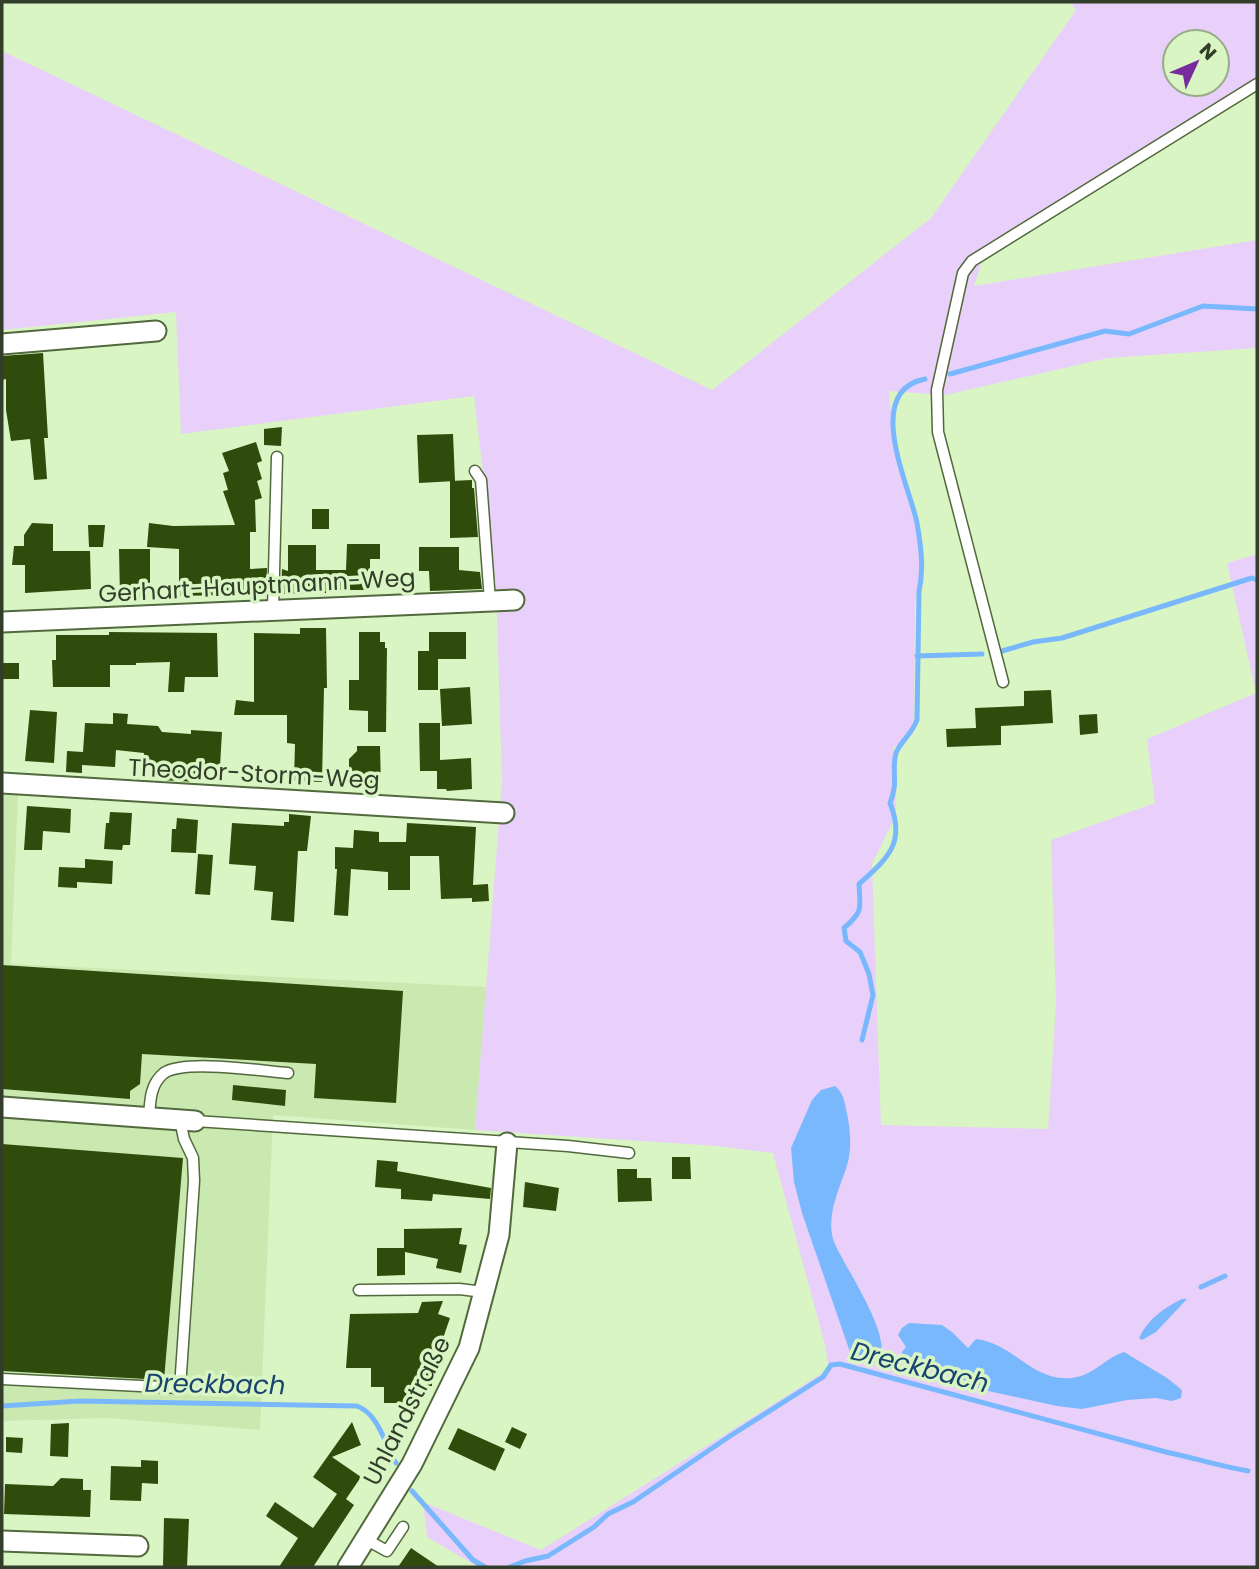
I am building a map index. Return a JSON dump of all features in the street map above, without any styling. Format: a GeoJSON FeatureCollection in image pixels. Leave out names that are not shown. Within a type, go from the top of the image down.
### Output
{"type":"FeatureCollection","features":[{"type":"Feature","properties":{"kind":"street"},"geometry":{"type":"LineString","coordinates":[[2,344],[156,331]]}},
{"type":"Feature","properties":{"kind":"street","name":"Gerhart-Hauptmann-Weg"},"geometry":{"type":"LineString","coordinates":[[2,622],[514,600]]}},
{"type":"Feature","properties":{"kind":"street","name":"Theodor-Storm-Weg"},"geometry":{"type":"LineString","coordinates":[[2,783],[504,813]]}},
{"type":"Feature","properties":{"kind":"street"},"geometry":{"type":"LineString","coordinates":[[2,1107],[187,1121]]}},
{"type":"Feature","properties":{"kind":"street","name":"Uhlandstraße"},"geometry":{"type":"LineString","coordinates":[[348,1567],[412,1464],[469,1349],[499,1235],[507,1143]]}},
{"type":"Feature","properties":{"kind":"street"},"geometry":{"type":"LineString","coordinates":[[2,1541],[138,1546]]}},
{"type":"Feature","properties":{"kind":"lane"},"geometry":{"type":"LineString","coordinates":[[1003,682],[938,432],[937,390],[963,273],[972,261],[1257,83]]}},
{"type":"Feature","properties":{"kind":"lane"},"geometry":{"type":"LineString","coordinates":[[273,610],[276,457]]}},
{"type":"Feature","properties":{"kind":"lane"},"geometry":{"type":"LineString","coordinates":[[475,471],[481,480],[490,601]]}},
{"type":"Feature","properties":{"kind":"lane"},"geometry":{"type":"LineString","coordinates":[[149,1118],[150,1097],[154,1085],[165,1073],[180,1068],[216,1067],[288,1073]]}},
{"type":"Feature","properties":{"kind":"lane"},"geometry":{"type":"LineString","coordinates":[[2,1380],[180,1388],[194,1181],[193,1158],[184,1139],[187,1121],[568,1146],[629,1153]]}},
{"type":"Feature","properties":{"kind":"lane"},"geometry":{"type":"LineString","coordinates":[[359,1290],[459,1289],[484,1292]]}},
{"type":"Feature","properties":{"kind":"lane"},"geometry":{"type":"LineString","coordinates":[[365,1539],[387,1552],[403,1527]]}},
{"type":"Feature","properties":{"kind":"shaded area"},"geometry":{"type":"Polygon","coordinates":[[[1070,2],[1257,2],[1257,88],[982,261],[974,286],[1257,240],[1257,348],[1108,358],[945,395],[889,391],[894,446],[923,563],[915,601],[914,733],[894,747],[896,815],[872,864],[881,1125],[1048,1129],[1056,1003],[1051,840],[1155,803],[1147,739],[1256,693],[1227,563],[1257,554],[1257,1567],[478,1567],[427,1537],[423,1502],[541,1550],[829,1369],[825,1345],[773,1153],[717,1146],[475,1130],[502,781],[496,585],[474,396],[181,434],[176,312],[2,330],[2,51],[712,390],[931,218],[1076,10],[1070,2]]]}},
{"type":"Feature","properties":{"kind":"shaded area"},"geometry":{"type":"Polygon","coordinates":[[[2,794],[18,795],[11,964],[487,987],[475,1130],[273,1115],[260,1430],[108,1418],[2,1421],[2,794]]]}},
{"type":"Feature","properties":{"kind":"water"},"geometry":{"type":"Polygon","coordinates":[[[835,1086],[845,1102],[850,1142],[848,1162],[833,1209],[831,1229],[838,1250],[866,1302],[881,1339],[881,1354],[875,1363],[854,1358],[850,1361],[847,1357],[850,1352],[802,1213],[794,1182],[791,1148],[812,1100],[821,1090],[835,1086]]]}},
{"type":"Feature","properties":{"kind":"water"},"geometry":{"type":"Polygon","coordinates":[[[1182,1299],[1187,1299],[1156,1332],[1142,1340],[1139,1338],[1157,1315],[1182,1299]]]}},
{"type":"Feature","properties":{"kind":"water"},"geometry":{"type":"Polygon","coordinates":[[[909,1323],[942,1325],[968,1348],[976,1339],[990,1342],[1039,1371],[1065,1378],[1086,1374],[1124,1352],[1182,1390],[1181,1398],[1172,1401],[1156,1398],[1127,1400],[1082,1409],[979,1389],[948,1371],[916,1361],[912,1357],[904,1358],[902,1352],[906,1347],[898,1335],[909,1323]]]}},
{"type":"Feature","properties":{"kind":"building"},"geometry":{"type":"Polygon","coordinates":[[[43,353],[48,438],[44,438],[47,479],[34,480],[30,439],[11,441],[6,410],[6,379],[2,380],[2,356],[43,353]]]}},
{"type":"Feature","properties":{"kind":"building"},"geometry":{"type":"Polygon","coordinates":[[[282,427],[281,446],[264,445],[264,429],[282,427]]]}},
{"type":"Feature","properties":{"kind":"building"},"geometry":{"type":"Polygon","coordinates":[[[453,434],[455,481],[419,483],[417,435],[453,434]]]}},
{"type":"Feature","properties":{"kind":"building"},"geometry":{"type":"Polygon","coordinates":[[[256,442],[262,461],[257,463],[262,479],[257,481],[262,498],[255,500],[256,532],[250,532],[250,569],[267,568],[266,594],[179,596],[179,549],[147,547],[149,523],[173,526],[235,525],[223,491],[228,490],[223,473],[229,471],[222,453],[256,442]]]}},
{"type":"Feature","properties":{"kind":"building"},"geometry":{"type":"Polygon","coordinates":[[[472,480],[478,537],[450,538],[450,481],[472,480]]]}},
{"type":"Feature","properties":{"kind":"building"},"geometry":{"type":"Polygon","coordinates":[[[312,509],[329,509],[329,529],[312,529],[312,509]]]}},
{"type":"Feature","properties":{"kind":"building"},"geometry":{"type":"Polygon","coordinates":[[[32,523],[53,524],[53,551],[90,551],[91,589],[25,593],[25,565],[12,565],[14,546],[24,546],[24,535],[32,523]]]}},
{"type":"Feature","properties":{"kind":"building"},"geometry":{"type":"Polygon","coordinates":[[[88,525],[105,525],[103,547],[89,547],[88,525]]]}},
{"type":"Feature","properties":{"kind":"building"},"geometry":{"type":"Polygon","coordinates":[[[347,544],[380,544],[380,559],[370,559],[370,590],[281,594],[282,569],[288,571],[288,545],[316,545],[316,570],[346,570],[347,544]]]}},
{"type":"Feature","properties":{"kind":"building"},"geometry":{"type":"Polygon","coordinates":[[[419,547],[459,547],[459,570],[480,572],[482,589],[430,591],[429,571],[419,571],[419,547]]]}},
{"type":"Feature","properties":{"kind":"building"},"geometry":{"type":"Polygon","coordinates":[[[119,549],[150,549],[150,589],[145,590],[145,598],[120,598],[119,549]]]}},
{"type":"Feature","properties":{"kind":"building"},"geometry":{"type":"Polygon","coordinates":[[[300,628],[326,628],[327,688],[324,688],[322,782],[294,781],[295,744],[287,743],[287,715],[234,715],[236,700],[254,702],[254,633],[300,634],[300,628]]]}},
{"type":"Feature","properties":{"kind":"building"},"geometry":{"type":"Polygon","coordinates":[[[109,632],[217,633],[218,677],[185,677],[184,692],[168,692],[170,662],[136,663],[110,665],[110,687],[53,687],[52,660],[56,660],[56,635],[109,635],[109,632]]]}},
{"type":"Feature","properties":{"kind":"building"},"geometry":{"type":"Polygon","coordinates":[[[359,632],[380,632],[380,642],[385,642],[387,648],[386,732],[368,732],[368,711],[349,710],[349,680],[359,680],[359,632]]]}},
{"type":"Feature","properties":{"kind":"building"},"geometry":{"type":"Polygon","coordinates":[[[429,632],[466,632],[466,659],[438,659],[438,690],[418,690],[418,651],[429,651],[429,632]]]}},
{"type":"Feature","properties":{"kind":"building"},"geometry":{"type":"Polygon","coordinates":[[[2,663],[19,663],[19,679],[2,679],[2,663]]]}},
{"type":"Feature","properties":{"kind":"building"},"geometry":{"type":"Polygon","coordinates":[[[470,687],[472,724],[442,726],[440,689],[470,687]]]}},
{"type":"Feature","properties":{"kind":"building"},"geometry":{"type":"Polygon","coordinates":[[[1051,690],[1053,723],[1001,726],[1001,745],[947,747],[946,729],[976,728],[975,708],[1024,706],[1024,691],[1051,690]]]}},
{"type":"Feature","properties":{"kind":"building"},"geometry":{"type":"Polygon","coordinates":[[[30,710],[57,712],[54,763],[25,761],[30,710]]]}},
{"type":"Feature","properties":{"kind":"building"},"geometry":{"type":"Polygon","coordinates":[[[113,713],[128,714],[127,724],[158,726],[162,732],[222,732],[220,767],[197,766],[196,782],[161,780],[162,772],[150,763],[143,762],[144,753],[116,750],[115,767],[82,765],[82,773],[66,772],[67,751],[83,752],[85,723],[113,724],[113,713]]]}},
{"type":"Feature","properties":{"kind":"building"},"geometry":{"type":"Polygon","coordinates":[[[1097,714],[1098,733],[1080,735],[1079,715],[1097,714]]]}},
{"type":"Feature","properties":{"kind":"building"},"geometry":{"type":"Polygon","coordinates":[[[419,723],[440,723],[440,760],[471,758],[472,789],[437,789],[437,771],[420,771],[419,723]]]}},
{"type":"Feature","properties":{"kind":"building"},"geometry":{"type":"Polygon","coordinates":[[[357,746],[380,746],[381,788],[349,786],[349,759],[357,751],[357,746]]]}},
{"type":"Feature","properties":{"kind":"building"},"geometry":{"type":"Polygon","coordinates":[[[27,806],[71,809],[70,833],[43,831],[42,850],[24,850],[27,806]]]}},
{"type":"Feature","properties":{"kind":"building"},"geometry":{"type":"Polygon","coordinates":[[[110,812],[132,813],[130,845],[123,845],[122,850],[104,849],[106,823],[109,823],[110,812]]]}},
{"type":"Feature","properties":{"kind":"building"},"geometry":{"type":"Polygon","coordinates":[[[289,814],[311,816],[307,851],[298,851],[294,922],[271,920],[273,892],[254,890],[256,866],[229,864],[232,823],[284,826],[284,822],[289,822],[289,814]]]}},
{"type":"Feature","properties":{"kind":"building"},"geometry":{"type":"Polygon","coordinates":[[[177,818],[198,820],[196,853],[171,852],[172,829],[176,829],[177,818]]]}},
{"type":"Feature","properties":{"kind":"building"},"geometry":{"type":"Polygon","coordinates":[[[407,823],[476,827],[473,885],[488,884],[489,901],[472,902],[472,898],[441,899],[439,856],[410,856],[410,890],[388,890],[388,872],[351,869],[348,916],[334,915],[337,869],[335,847],[353,848],[354,830],[379,832],[379,842],[406,842],[407,823]]]}},
{"type":"Feature","properties":{"kind":"building"},"geometry":{"type":"Polygon","coordinates":[[[198,854],[213,855],[210,895],[195,894],[198,854]]]}},
{"type":"Feature","properties":{"kind":"building"},"geometry":{"type":"Polygon","coordinates":[[[85,859],[113,861],[112,884],[77,882],[77,888],[58,887],[59,867],[85,868],[85,859]]]}},
{"type":"Feature","properties":{"kind":"building"},"geometry":{"type":"Polygon","coordinates":[[[2,965],[403,991],[396,1103],[314,1098],[316,1064],[142,1054],[140,1084],[130,1091],[130,1099],[2,1089],[2,965]]]}},
{"type":"Feature","properties":{"kind":"building"},"geometry":{"type":"Polygon","coordinates":[[[233,1085],[286,1090],[285,1106],[232,1100],[233,1085]]]}},
{"type":"Feature","properties":{"kind":"building"},"geometry":{"type":"Polygon","coordinates":[[[2,1144],[183,1158],[164,1380],[2,1371],[2,1144]]]}},
{"type":"Feature","properties":{"kind":"building"},"geometry":{"type":"Polygon","coordinates":[[[672,1157],[690,1157],[691,1179],[672,1179],[672,1157]]]}},
{"type":"Feature","properties":{"kind":"building"},"geometry":{"type":"Polygon","coordinates":[[[377,1160],[398,1162],[397,1171],[491,1188],[490,1199],[433,1194],[432,1201],[401,1199],[401,1189],[375,1187],[377,1160]]]}},
{"type":"Feature","properties":{"kind":"building"},"geometry":{"type":"Polygon","coordinates":[[[617,1169],[637,1169],[637,1178],[651,1178],[652,1201],[618,1202],[617,1169]]]}},
{"type":"Feature","properties":{"kind":"building"},"geometry":{"type":"Polygon","coordinates":[[[525,1182],[559,1188],[556,1211],[523,1207],[525,1182]]]}},
{"type":"Feature","properties":{"kind":"building"},"geometry":{"type":"Polygon","coordinates":[[[462,1228],[459,1244],[467,1245],[461,1273],[436,1268],[438,1259],[405,1252],[405,1275],[377,1276],[377,1248],[404,1248],[404,1229],[462,1228]]]}},
{"type":"Feature","properties":{"kind":"building"},"geometry":{"type":"Polygon","coordinates":[[[443,1301],[438,1314],[450,1318],[438,1353],[432,1351],[432,1386],[418,1386],[418,1414],[402,1413],[402,1403],[384,1403],[384,1387],[371,1387],[371,1368],[346,1368],[350,1314],[418,1313],[422,1302],[443,1301]]]}},
{"type":"Feature","properties":{"kind":"building"},"geometry":{"type":"Polygon","coordinates":[[[352,1422],[361,1445],[332,1457],[361,1477],[346,1499],[354,1505],[313,1567],[279,1567],[298,1538],[266,1516],[275,1502],[313,1528],[337,1494],[313,1477],[352,1422]]]}},
{"type":"Feature","properties":{"kind":"building"},"geometry":{"type":"Polygon","coordinates":[[[69,1423],[68,1457],[50,1456],[51,1424],[69,1423]]]}},
{"type":"Feature","properties":{"kind":"building"},"geometry":{"type":"Polygon","coordinates":[[[512,1427],[527,1434],[520,1449],[505,1442],[512,1427]]]}},
{"type":"Feature","properties":{"kind":"building"},"geometry":{"type":"Polygon","coordinates":[[[458,1428],[505,1449],[495,1471],[448,1449],[458,1428]]]}},
{"type":"Feature","properties":{"kind":"building"},"geometry":{"type":"Polygon","coordinates":[[[6,1437],[23,1438],[22,1453],[6,1452],[6,1437]]]}},
{"type":"Feature","properties":{"kind":"building"},"geometry":{"type":"Polygon","coordinates":[[[141,1460],[158,1461],[158,1484],[142,1483],[141,1501],[110,1500],[111,1466],[141,1467],[141,1460]]]}},
{"type":"Feature","properties":{"kind":"building"},"geometry":{"type":"Polygon","coordinates":[[[61,1478],[83,1479],[83,1490],[91,1490],[90,1517],[4,1514],[5,1484],[53,1486],[61,1478]]]}},
{"type":"Feature","properties":{"kind":"building"},"geometry":{"type":"Polygon","coordinates":[[[164,1518],[189,1519],[187,1567],[163,1567],[164,1518]]]}},
{"type":"Feature","properties":{"kind":"building"},"geometry":{"type":"Polygon","coordinates":[[[411,1548],[439,1567],[398,1567],[411,1548]]]}},
{"type":"Feature","properties":{"kind":"waterway"},"geometry":{"type":"LineString","coordinates":[[950,374],[1105,331],[1129,334],[1203,306],[1257,309]]}},
{"type":"Feature","properties":{"kind":"waterway"},"geometry":{"type":"LineString","coordinates":[[862,1040],[873,995],[869,974],[860,952],[846,941],[844,928],[858,913],[859,884],[886,857],[895,839],[896,829],[890,803],[894,789],[896,753],[917,720],[921,549],[917,523],[895,442],[893,420],[896,402],[906,387],[925,379]]}},
{"type":"Feature","properties":{"kind":"waterway"},"geometry":{"type":"LineString","coordinates":[[1002,651],[1033,642],[1062,638],[1252,578],[1257,580]]}},
{"type":"Feature","properties":{"kind":"waterway"},"geometry":{"type":"LineString","coordinates":[[917,656],[982,654]]}},
{"type":"Feature","properties":{"kind":"waterway"},"geometry":{"type":"LineString","coordinates":[[1201,1287],[1225,1276]]}},
{"type":"Feature","properties":{"kind":"waterway","name":"Dreckbach"},"geometry":{"type":"LineString","coordinates":[[510,1567],[548,1556],[594,1527],[608,1514],[633,1502],[823,1377],[831,1365],[840,1364],[1166,1452],[1248,1471]]}},
{"type":"Feature","properties":{"kind":"waterway","name":"Dreckbach"},"geometry":{"type":"LineString","coordinates":[[2,1406],[80,1401],[357,1406],[365,1410],[376,1423],[396,1463]]}},
{"type":"Feature","properties":{"kind":"waterway","name":"Dreckbach"},"geometry":{"type":"LineString","coordinates":[[412,1491],[473,1560],[485,1567]]}}]}
